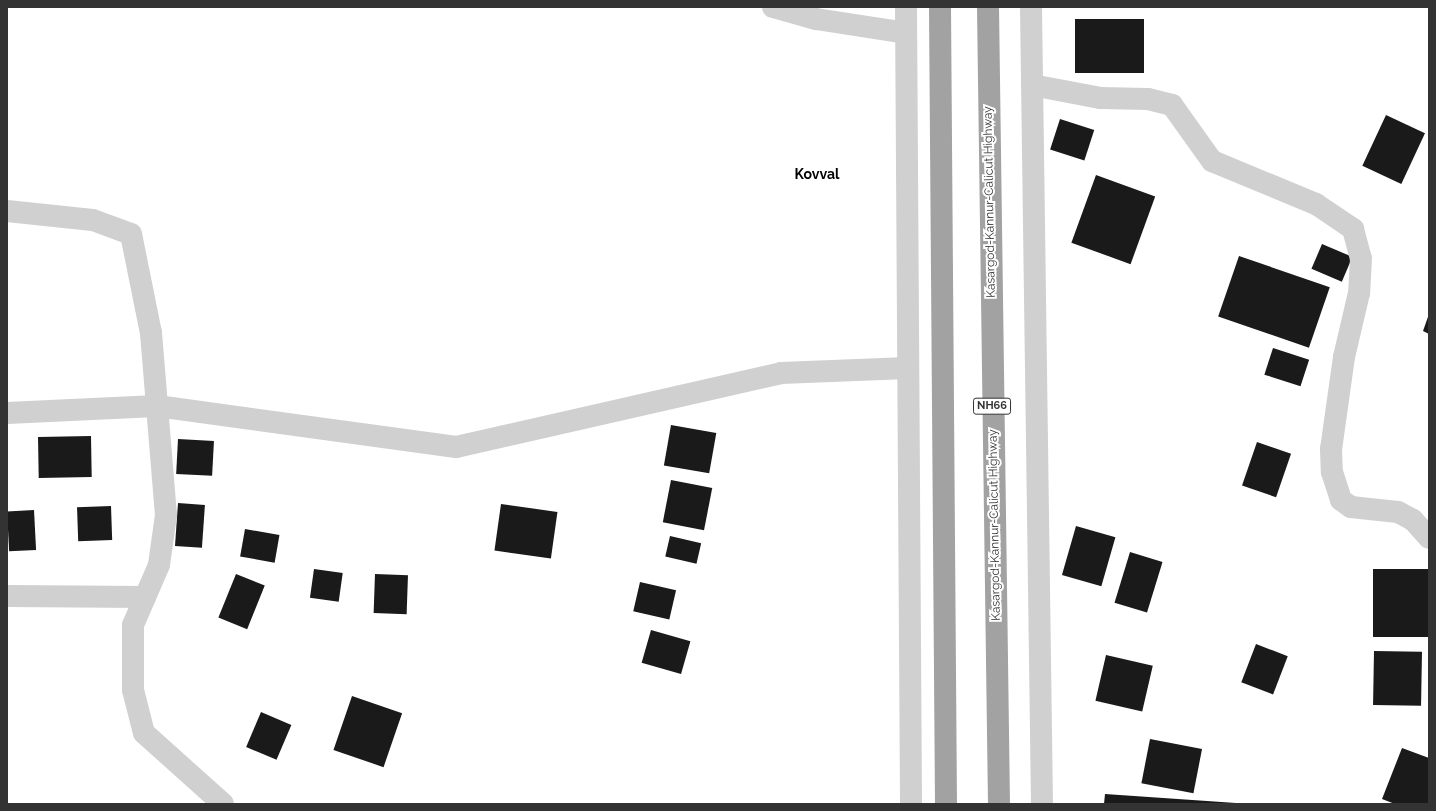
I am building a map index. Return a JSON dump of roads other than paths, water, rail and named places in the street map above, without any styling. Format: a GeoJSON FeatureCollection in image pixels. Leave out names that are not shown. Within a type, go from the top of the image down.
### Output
{"type":"FeatureCollection","features":[{"type":"Feature","properties":{"kind":"highway"},"geometry":{"type":"LineString","coordinates":[[940,7],[946,804]]}},
{"type":"Feature","properties":{"kind":"highway","name":"Kasargod-Kannur-Calicut Highway"},"geometry":{"type":"LineString","coordinates":[[988,7],[999,804]]}},
{"type":"Feature","properties":{"kind":"street"},"geometry":{"type":"LineString","coordinates":[[773,7],[816,20],[906,33]]}},
{"type":"Feature","properties":{"kind":"street"},"geometry":{"type":"LineString","coordinates":[[906,7],[910,804]]}},
{"type":"Feature","properties":{"kind":"street"},"geometry":{"type":"LineString","coordinates":[[1031,7],[1042,804]]}},
{"type":"Feature","properties":{"kind":"street"},"geometry":{"type":"LineString","coordinates":[[1032,85],[1067,93],[1162,100],[1172,105],[1212,161],[1316,204],[1353,229],[1361,258],[1359,293],[1344,356],[1331,449],[1337,492],[1351,507],[1398,512],[1413,520],[1429,538]]}},
{"type":"Feature","properties":{"kind":"street"},"geometry":{"type":"LineString","coordinates":[[7,211],[93,220],[131,234],[151,333],[166,515],[159,565],[145,597],[133,633],[133,690],[144,733],[223,804]]}},
{"type":"Feature","properties":{"kind":"street"},"geometry":{"type":"LineString","coordinates":[[7,413],[156,406],[456,447],[781,373],[908,368]]}},
{"type":"Feature","properties":{"kind":"street"},"geometry":{"type":"LineString","coordinates":[[7,596],[145,597]]}},
{"type":"Feature","properties":{"kind":"district","name":"Kovval"},"geometry":{"type":"Point","coordinates":[817,174]}}]}
